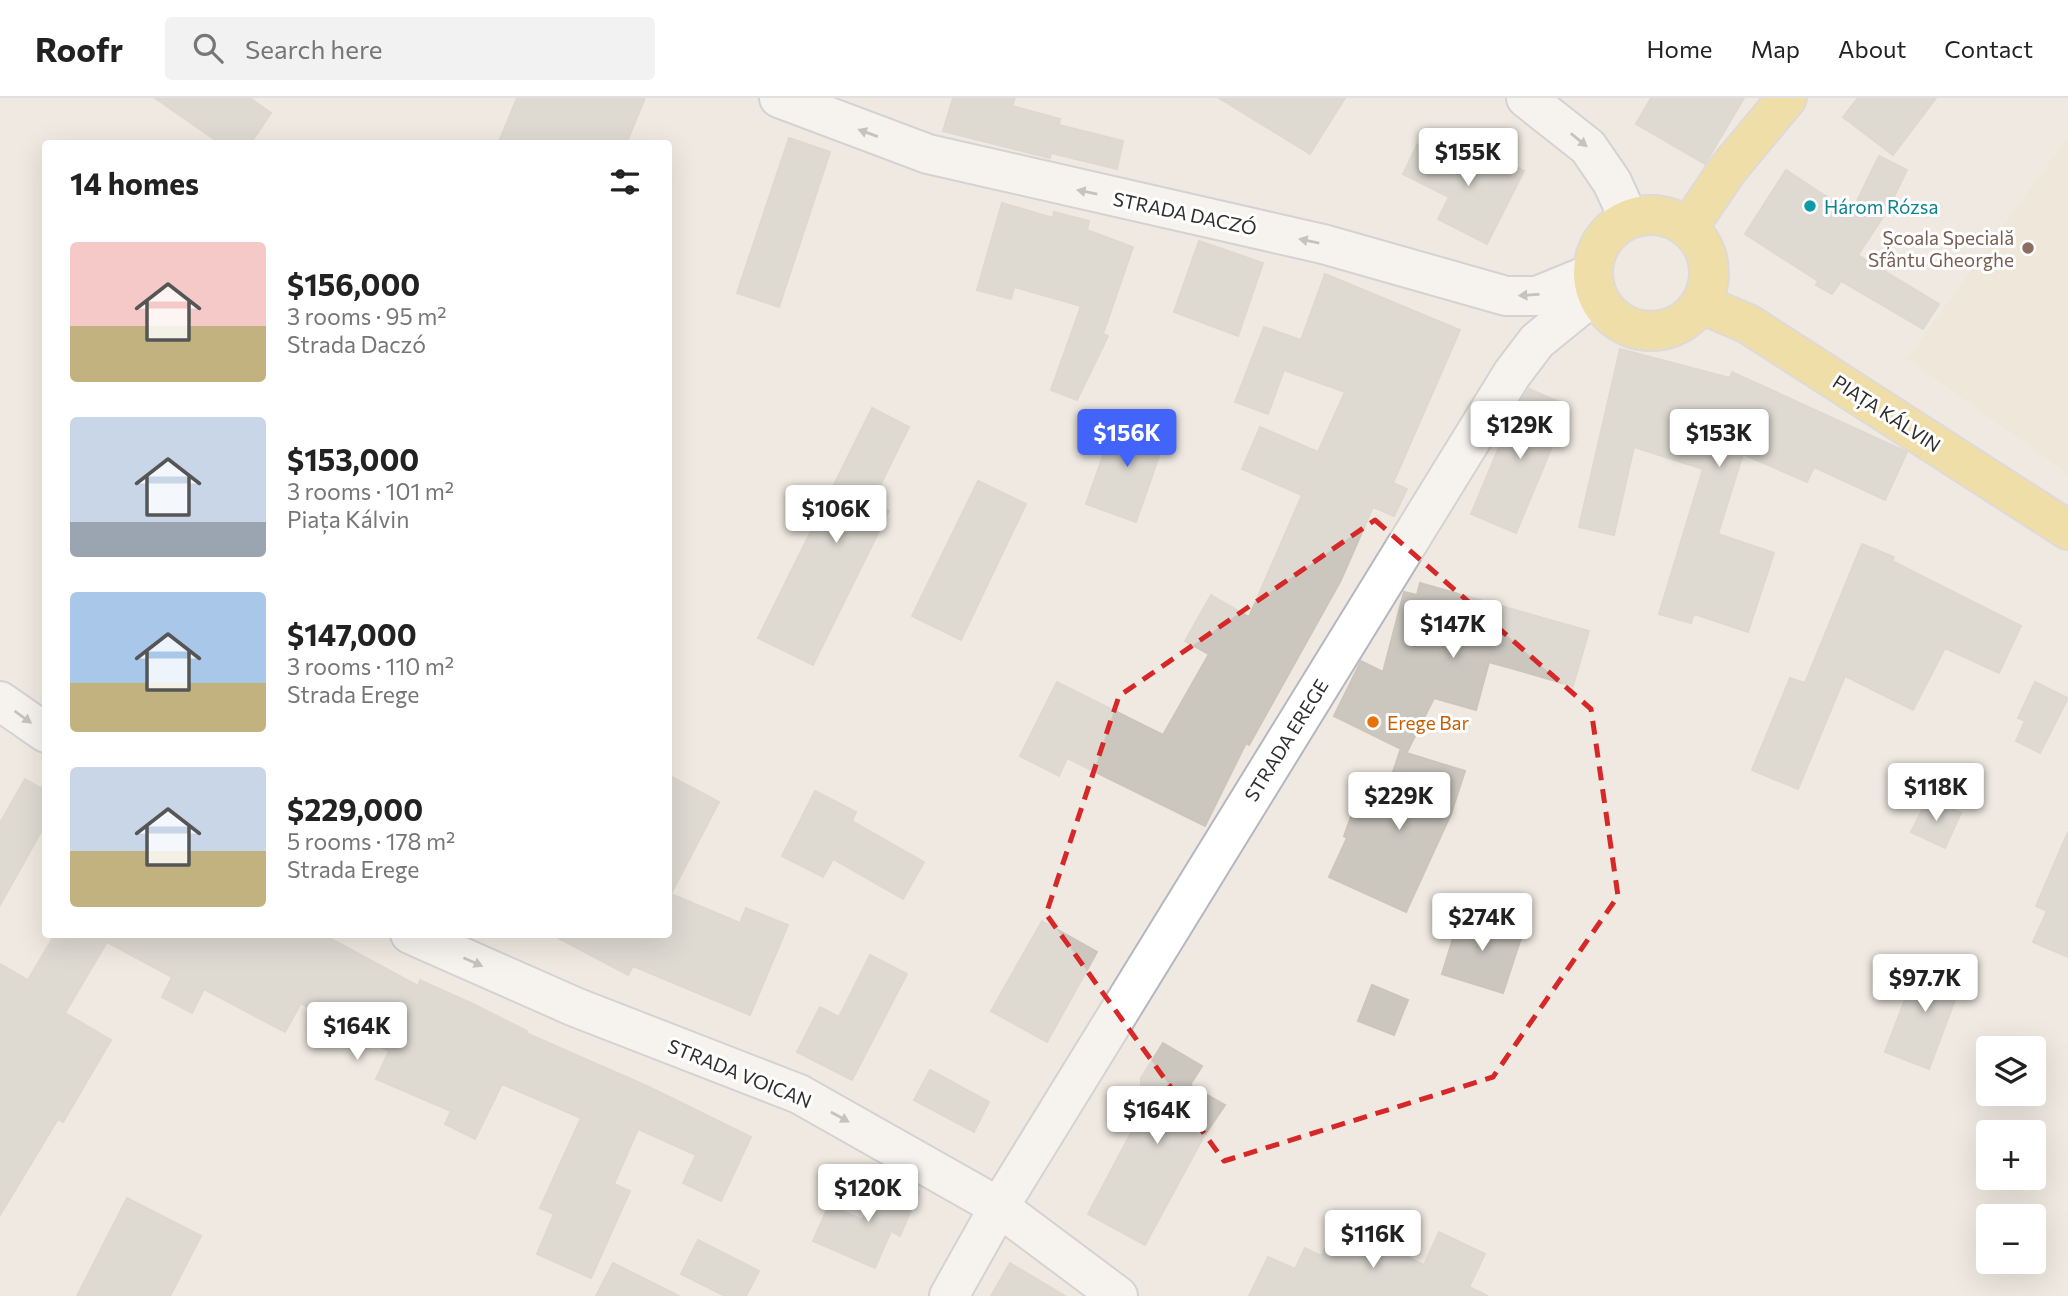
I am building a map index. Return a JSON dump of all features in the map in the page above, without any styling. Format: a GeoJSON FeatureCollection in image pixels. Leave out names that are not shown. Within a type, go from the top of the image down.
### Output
{"type":"FeatureCollection","features":[{"type":"Feature","properties":{"kind":"main road"},"geometry":{"type":"LineString","coordinates":[[1688,228],[1728,169],[1787,98]]}},
{"type":"Feature","properties":{"kind":"main road"},"geometry":{"type":"LineString","coordinates":[[1660,216],[1688,228],[1700,240],[1707,255],[1708,289],[1701,304],[1688,318],[1673,328],[1654,332],[1635,330],[1619,321],[1605,309],[1594,283],[1601,243],[1611,231],[1629,219],[1660,216]]}},
{"type":"Feature","properties":{"kind":"main road","name":"PIAȚA KÁLVIN"},"geometry":{"type":"LineString","coordinates":[[1701,304],[1748,324],[2068,530]]}},
{"type":"Feature","properties":{"kind":"street","name":"STRADA DACZÓ"},"geometry":{"type":"LineString","coordinates":[[779,98],[928,154],[1323,244],[1506,296],[1537,296],[1594,283]]}},
{"type":"Feature","properties":{"kind":"street"},"geometry":{"type":"LineString","coordinates":[[1526,98],[1588,147],[1612,182],[1629,219]]}},
{"type":"Feature","properties":{"kind":"street","name":"STRADA EREGE"},"geometry":{"type":"LineString","coordinates":[[949,1296],[999,1206],[1511,374],[1537,341],[1594,283]]}},
{"type":"Feature","properties":{"kind":"street"},"geometry":{"type":"LineString","coordinates":[[0,701],[42,730]]}},
{"type":"Feature","properties":{"kind":"street","name":"STRADA VOICAN"},"geometry":{"type":"LineString","coordinates":[[419,938],[575,1007],[799,1094],[999,1206],[1118,1296]]}},
{"type":"Feature","properties":{"kind":"highlighted area"},"geometry":{"type":"Polygon","coordinates":[[[1375,520],[1591,709],[1618,896],[1493,1077],[1224,1161],[1046,914],[1119,696],[1375,520]]]}},
{"type":"Feature","properties":{"kind":"shaded area","name":"Școala Specială Sfântu Gheorghe"},"geometry":{"type":"Polygon","coordinates":[[[2068,136],[2068,474],[1907,359],[2068,136]]]}},
{"type":"Feature","properties":{"kind":"building"},"geometry":{"type":"Polygon","coordinates":[[[155,98],[250,98],[271,113],[253,140],[215,140],[155,98]]]}},
{"type":"Feature","properties":{"kind":"building"},"geometry":{"type":"Polygon","coordinates":[[[517,98],[645,98],[628,140],[500,140],[517,98]]]}},
{"type":"Feature","properties":{"kind":"building"},"geometry":{"type":"Polygon","coordinates":[[[953,98],[1015,98],[1012,106],[1060,119],[1059,125],[1123,141],[1117,169],[1051,153],[1050,158],[943,131],[953,98]]]}},
{"type":"Feature","properties":{"kind":"building"},"geometry":{"type":"Polygon","coordinates":[[[1219,98],[1345,98],[1310,154],[1219,98]]]}},
{"type":"Feature","properties":{"kind":"building"},"geometry":{"type":"Polygon","coordinates":[[[1651,98],[1744,98],[1705,164],[1636,124],[1651,98]]]}},
{"type":"Feature","properties":{"kind":"building"},"geometry":{"type":"Polygon","coordinates":[[[1858,98],[1936,98],[1893,155],[1843,117],[1858,98]]]}},
{"type":"Feature","properties":{"kind":"building"},"geometry":{"type":"Polygon","coordinates":[[[789,138],[830,152],[779,307],[737,293],[789,138]]]}},
{"type":"Feature","properties":{"kind":"building"},"geometry":{"type":"Polygon","coordinates":[[[1417,145],[1461,167],[1472,145],[1524,171],[1487,244],[1438,219],[1449,197],[1403,174],[1417,145]]]}},
{"type":"Feature","properties":{"kind":"building"},"geometry":{"type":"Polygon","coordinates":[[[1879,156],[1907,170],[1887,211],[1858,255],[1939,304],[1923,329],[1841,281],[1832,294],[1816,285],[1818,281],[1745,234],[1786,170],[1851,213],[1879,156]]]}},
{"type":"Feature","properties":{"kind":"building"},"geometry":{"type":"Polygon","coordinates":[[[1002,203],[1053,218],[1054,212],[1089,221],[1087,230],[1133,247],[1103,334],[1108,336],[1077,400],[1051,390],[1081,306],[1014,287],[1011,299],[977,290],[1002,203]]]}},
{"type":"Feature","properties":{"kind":"building"},"geometry":{"type":"Polygon","coordinates":[[[1199,241],[1263,263],[1238,336],[1174,312],[1199,241]]]}},
{"type":"Feature","properties":{"kind":"building"},"geometry":{"type":"Polygon","coordinates":[[[1325,274],[1460,330],[1393,483],[1407,489],[1394,516],[1373,507],[1341,580],[1249,745],[1246,743],[1205,826],[1067,758],[1059,776],[1020,756],[1057,682],[1163,735],[1209,654],[1185,641],[1211,595],[1249,617],[1302,495],[1242,469],[1260,427],[1318,452],[1345,392],[1284,370],[1268,414],[1235,402],[1264,327],[1301,340],[1325,274]]]}},
{"type":"Feature","properties":{"kind":"building"},"geometry":{"type":"Polygon","coordinates":[[[1620,349],[1730,378],[1732,372],[1907,452],[1885,500],[1814,467],[1807,482],[1743,454],[1718,534],[1774,553],[1748,632],[1694,614],[1691,623],[1659,614],[1703,469],[1634,447],[1614,535],[1579,527],[1620,349]]]}},
{"type":"Feature","properties":{"kind":"building"},"geometry":{"type":"Polygon","coordinates":[[[1529,389],[1569,406],[1516,533],[1471,514],[1513,414],[1529,389]]]}},
{"type":"Feature","properties":{"kind":"building"},"geometry":{"type":"Polygon","coordinates":[[[872,408],[909,427],[872,502],[889,511],[813,665],[758,638],[872,408]]]}},
{"type":"Feature","properties":{"kind":"building"},"geometry":{"type":"Polygon","coordinates":[[[1117,416],[1167,433],[1136,522],[1086,504],[1117,416]]]}},
{"type":"Feature","properties":{"kind":"building"},"geometry":{"type":"Polygon","coordinates":[[[978,481],[1026,504],[961,640],[912,616],[978,481]]]}},
{"type":"Feature","properties":{"kind":"building"},"geometry":{"type":"Polygon","coordinates":[[[1862,544],[1894,557],[1892,561],[2021,626],[1999,673],[1945,648],[1913,710],[1845,676],[1798,789],[1752,770],[1790,678],[1805,683],[1862,544]]]}},
{"type":"Feature","properties":{"kind":"building"},"geometry":{"type":"Polygon","coordinates":[[[1420,583],[1589,631],[1573,686],[1489,662],[1476,710],[1434,698],[1407,752],[1334,716],[1361,661],[1383,672],[1404,592],[1417,595],[1420,583]]]}},
{"type":"Feature","properties":{"kind":"building"},"geometry":{"type":"Polygon","coordinates":[[[2035,682],[2068,698],[2040,753],[2016,741],[2025,721],[2018,718],[2035,682]]]}},
{"type":"Feature","properties":{"kind":"building"},"geometry":{"type":"Polygon","coordinates":[[[1400,751],[1465,771],[1451,814],[1406,912],[1329,877],[1347,838],[1344,836],[1356,803],[1380,811],[1400,751]]]}},
{"type":"Feature","properties":{"kind":"building"},"geometry":{"type":"Polygon","coordinates":[[[672,777],[719,802],[672,892],[672,777]]]}},
{"type":"Feature","properties":{"kind":"building"},"geometry":{"type":"Polygon","coordinates":[[[25,779],[42,789],[42,830],[0,905],[0,823],[25,779]]]}},
{"type":"Feature","properties":{"kind":"building"},"geometry":{"type":"Polygon","coordinates":[[[815,791],[856,812],[852,821],[924,862],[903,899],[833,859],[823,877],[782,856],[815,791]]]}},
{"type":"Feature","properties":{"kind":"building"},"geometry":{"type":"Polygon","coordinates":[[[1928,798],[1961,813],[1945,848],[1911,832],[1928,798]]]}},
{"type":"Feature","properties":{"kind":"building"},"geometry":{"type":"Polygon","coordinates":[[[2068,832],[2068,957],[2033,942],[2047,911],[2036,906],[2068,832]]]}},
{"type":"Feature","properties":{"kind":"building"},"geometry":{"type":"Polygon","coordinates":[[[672,894],[740,923],[746,908],[788,925],[750,1015],[633,966],[628,975],[559,938],[672,938],[672,894]]]}},
{"type":"Feature","properties":{"kind":"building"},"geometry":{"type":"Polygon","coordinates":[[[1461,912],[1523,932],[1503,993],[1442,974],[1461,912]]]}},
{"type":"Feature","properties":{"kind":"building"},"geometry":{"type":"Polygon","coordinates":[[[1042,921],[1097,952],[1047,1042],[991,1011],[1042,921]]]}},
{"type":"Feature","properties":{"kind":"building"},"geometry":{"type":"Polygon","coordinates":[[[53,938],[329,938],[418,986],[420,980],[527,1031],[526,1033],[649,1087],[751,1137],[721,1201],[683,1183],[696,1155],[638,1129],[614,1184],[630,1191],[591,1278],[537,1254],[554,1214],[540,1208],[581,1118],[502,1084],[475,1139],[445,1124],[451,1111],[376,1079],[389,1051],[301,1003],[285,1032],[204,989],[192,1013],[162,997],[172,977],[107,942],[65,1013],[111,1040],[63,1122],[58,1119],[0,1215],[0,964],[28,980],[53,938]]]}},
{"type":"Feature","properties":{"kind":"building"},"geometry":{"type":"Polygon","coordinates":[[[870,955],[907,974],[852,1080],[797,1052],[820,1007],[839,1017],[870,955]]]}},
{"type":"Feature","properties":{"kind":"building"},"geometry":{"type":"Polygon","coordinates":[[[1920,960],[1964,976],[1929,1069],[1885,1052],[1920,960]]]}},
{"type":"Feature","properties":{"kind":"building"},"geometry":{"type":"Polygon","coordinates":[[[1372,985],[1408,1000],[1394,1035],[1358,1021],[1372,985]]]}},
{"type":"Feature","properties":{"kind":"building"},"geometry":{"type":"Polygon","coordinates":[[[1163,1043],[1202,1066],[1190,1085],[1225,1105],[1204,1136],[1145,1245],[1088,1214],[1141,1114],[1141,1078],[1163,1043]]]}},
{"type":"Feature","properties":{"kind":"building"},"geometry":{"type":"Polygon","coordinates":[[[930,1070],[989,1102],[974,1132],[914,1100],[930,1070]]]}},
{"type":"Feature","properties":{"kind":"building"},"geometry":{"type":"Polygon","coordinates":[[[882,1176],[919,1192],[900,1236],[891,1231],[875,1268],[813,1241],[829,1205],[863,1220],[882,1176]]]}},
{"type":"Feature","properties":{"kind":"building"},"geometry":{"type":"Polygon","coordinates":[[[127,1198],[201,1236],[170,1296],[77,1296],[127,1198]]]}},
{"type":"Feature","properties":{"kind":"building"},"geometry":{"type":"Polygon","coordinates":[[[1338,1223],[1424,1265],[1439,1232],[1485,1254],[1469,1287],[1488,1296],[1249,1296],[1268,1257],[1295,1269],[1305,1248],[1321,1256],[1338,1223]]]}},
{"type":"Feature","properties":{"kind":"building"},"geometry":{"type":"Polygon","coordinates":[[[698,1240],[759,1271],[746,1296],[725,1296],[681,1274],[698,1240]]]}},
{"type":"Feature","properties":{"kind":"building"},"geometry":{"type":"Polygon","coordinates":[[[613,1263],[679,1296],[596,1296],[613,1263]]]}},
{"type":"Feature","properties":{"kind":"building"},"geometry":{"type":"Polygon","coordinates":[[[1010,1263],[1065,1296],[991,1296],[1010,1263]]]}},
{"type":"Feature","properties":{"kind":"place","name":"Három Rózsa"},"geometry":{"type":"Point","coordinates":[1810,206]}},
{"type":"Feature","properties":{"kind":"place","name":"Școala Specială Sfântu Gheorghe"},"geometry":{"type":"Point","coordinates":[2028,248]}},
{"type":"Feature","properties":{"kind":"place","name":"Erege Bar"},"geometry":{"type":"Point","coordinates":[1373,722]}}]}
